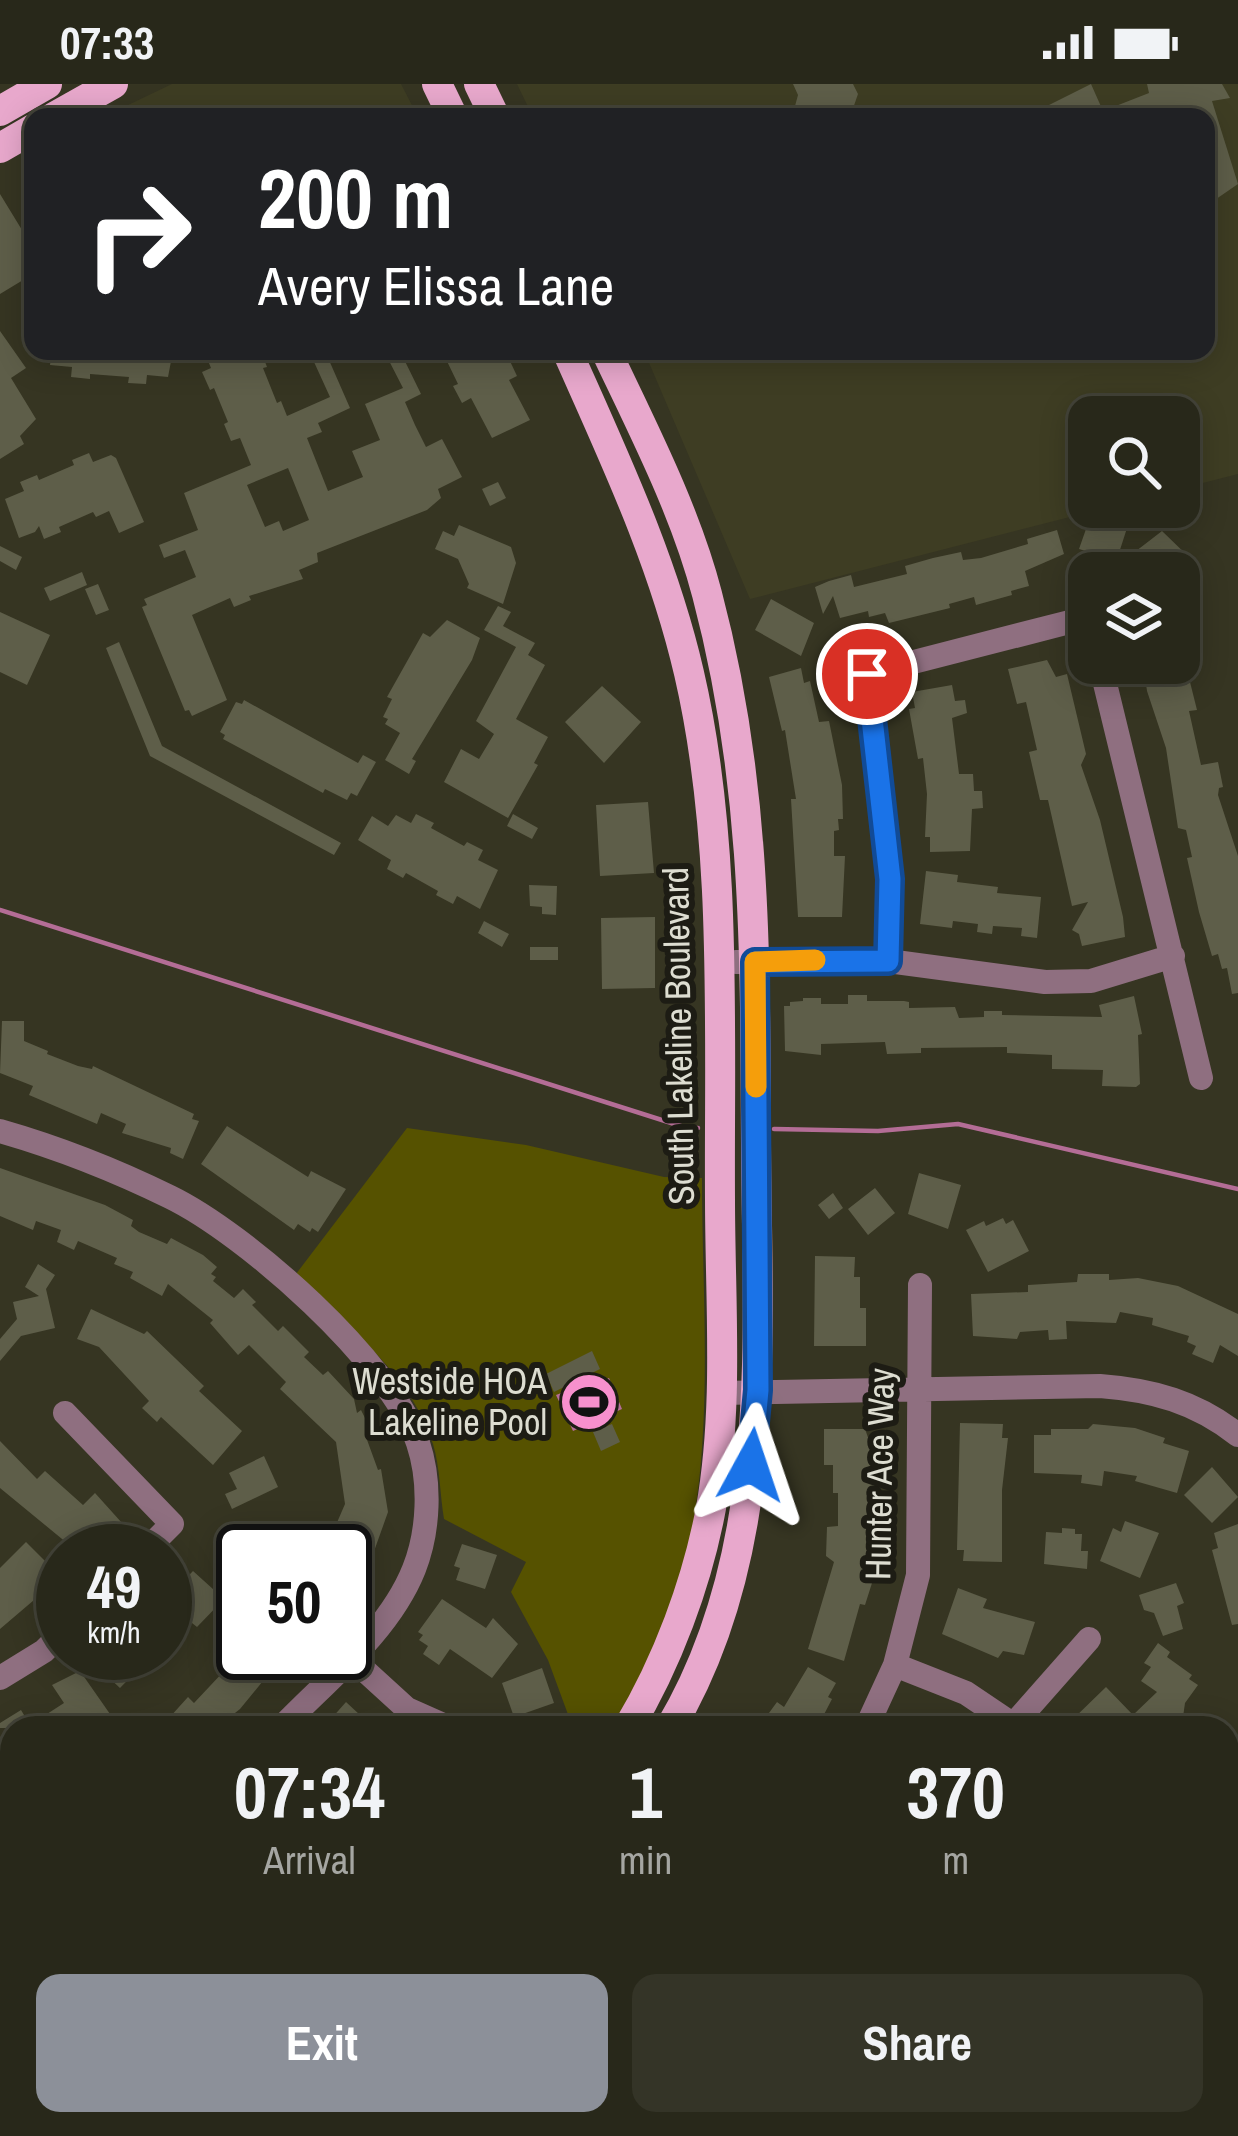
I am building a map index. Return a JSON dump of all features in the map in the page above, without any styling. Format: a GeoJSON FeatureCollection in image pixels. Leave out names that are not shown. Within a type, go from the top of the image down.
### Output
{"type":"FeatureCollection","features":[{"type":"Feature","properties":{"kind":"main road"},"geometry":{"type":"LineString","coordinates":[[0,111],[47,84]]}},
{"type":"Feature","properties":{"kind":"main road"},"geometry":{"type":"LineString","coordinates":[[70,108],[112,84]]}},
{"type":"Feature","properties":{"kind":"main road","name":"South Lakeline Boulevard"},"geometry":{"type":"LineString","coordinates":[[571,360],[646,532],[674,614],[690,678],[711,807],[722,1393],[710,1508],[685,1603],[635,1716]]}},
{"type":"Feature","properties":{"kind":"main road","name":"South Lakeline Boulevard"},"geometry":{"type":"LineString","coordinates":[[610,360],[672,497],[706,589],[744,770],[755,962],[758,1390],[738,1549],[713,1631],[675,1716]]}},
{"type":"Feature","properties":{"kind":"street"},"geometry":{"type":"LineString","coordinates":[[888,961],[890,879],[867,674],[1068,622]]}},
{"type":"Feature","properties":{"kind":"street"},"geometry":{"type":"LineString","coordinates":[[1105,684],[1201,1078]]}},
{"type":"Feature","properties":{"kind":"street"},"geometry":{"type":"LineString","coordinates":[[717,962],[888,961],[1045,982],[1091,981],[1172,956]]}},
{"type":"Feature","properties":{"kind":"street"},"geometry":{"type":"LineString","coordinates":[[0,1131],[171,1197],[208,1220],[263,1259],[387,1385],[418,1444],[428,1514],[415,1568],[389,1615],[372,1633]]}},
{"type":"Feature","properties":{"kind":"street","name":"Hunter Ace Way"},"geometry":{"type":"LineString","coordinates":[[872,1716],[895,1665],[918,1575],[920,1285]]}},
{"type":"Feature","properties":{"kind":"street"},"geometry":{"type":"LineString","coordinates":[[722,1393],[1140,1389],[1183,1402],[1238,1435]]}},
{"type":"Feature","properties":{"kind":"street"},"geometry":{"type":"LineString","coordinates":[[65,1413],[172,1524]]}},
{"type":"Feature","properties":{"kind":"street"},"geometry":{"type":"LineString","coordinates":[[1024,1716],[1089,1639]]}},
{"type":"Feature","properties":{"kind":"street"},"geometry":{"type":"LineString","coordinates":[[0,1678],[36,1656]]}},
{"type":"Feature","properties":{"kind":"street"},"geometry":{"type":"LineString","coordinates":[[895,1665],[966,1693],[1001,1716]]}},
{"type":"Feature","properties":{"kind":"street"},"geometry":{"type":"LineString","coordinates":[[372,1677],[406,1708],[423,1716]]}},
{"type":"Feature","properties":{"kind":"street"},"geometry":{"type":"LineString","coordinates":[[292,1716],[327,1680]]}},
{"type":"Feature","properties":{"kind":"shaded area"},"geometry":{"type":"Polygon","coordinates":[[[172,84],[401,84],[413,108],[122,108],[172,84]]]}},
{"type":"Feature","properties":{"kind":"shaded area"},"geometry":{"type":"Polygon","coordinates":[[[517,84],[1238,84],[1238,474],[1200,484],[1200,396],[1068,396],[1068,518],[750,599],[648,360],[1215,360],[1215,108],[529,108],[517,84]]]}},
{"type":"Feature","properties":{"kind":"shaded area"},"geometry":{"type":"Polygon","coordinates":[[[407,1128],[526,1145],[664,1177],[702,1178],[704,1392],[697,1499],[674,1602],[621,1716],[569,1716],[548,1660],[511,1592],[526,1562],[444,1519],[433,1444],[409,1394],[374,1351],[296,1274],[407,1128]]]}},
{"type":"Feature","properties":{"kind":"shaded area","name":"Westside HOA Lakeline Pool"},"geometry":{"type":"Polygon","coordinates":[[[609,1378],[622,1409],[573,1431],[556,1395],[569,1390],[572,1395],[609,1378]]]}},
{"type":"Feature","properties":{"kind":"building"},"geometry":{"type":"Polygon","coordinates":[[[793,84],[853,84],[858,94],[853,108],[794,108],[798,95],[793,84]]]}},
{"type":"Feature","properties":{"kind":"building"},"geometry":{"type":"Polygon","coordinates":[[[1091,84],[1102,108],[1043,108],[1091,84]]]}},
{"type":"Feature","properties":{"kind":"building"},"geometry":{"type":"Polygon","coordinates":[[[1147,84],[1222,84],[1230,98],[1212,101],[1214,108],[1111,108],[1149,93],[1147,84]]]}},
{"type":"Feature","properties":{"kind":"building"},"geometry":{"type":"Polygon","coordinates":[[[1215,111],[1238,184],[1215,200],[1215,111]]]}},
{"type":"Feature","properties":{"kind":"building"},"geometry":{"type":"Polygon","coordinates":[[[0,194],[24,233],[24,279],[0,294],[0,194]]]}},
{"type":"Feature","properties":{"kind":"building"},"geometry":{"type":"Polygon","coordinates":[[[0,331],[26,368],[11,378],[36,419],[20,436],[24,444],[0,459],[0,331]]]}},
{"type":"Feature","properties":{"kind":"building"},"geometry":{"type":"Polygon","coordinates":[[[51,360],[171,360],[168,377],[147,375],[146,384],[128,383],[129,377],[71,377],[72,367],[50,365],[51,360]]]}},
{"type":"Feature","properties":{"kind":"building"},"geometry":{"type":"Polygon","coordinates":[[[208,360],[264,360],[277,403],[281,401],[287,416],[330,397],[313,360],[329,360],[350,408],[318,423],[322,432],[307,438],[328,491],[363,477],[352,451],[380,440],[365,404],[403,388],[389,360],[404,360],[421,394],[405,402],[415,425],[426,447],[442,439],[462,477],[438,489],[441,498],[427,510],[317,553],[318,562],[299,570],[303,579],[249,596],[251,600],[234,607],[230,598],[192,615],[227,700],[192,716],[185,711],[142,607],[147,605],[144,599],[196,577],[185,550],[164,558],[159,545],[198,530],[184,493],[251,465],[240,438],[231,441],[214,388],[210,390],[202,372],[211,368],[208,360]],[[288,468],[247,485],[265,527],[279,521],[283,531],[309,520],[288,468]]]}},
{"type":"Feature","properties":{"kind":"building"},"geometry":{"type":"Polygon","coordinates":[[[446,360],[509,360],[517,376],[509,380],[530,420],[492,438],[471,398],[462,403],[453,386],[458,384],[446,360]]]}},
{"type":"Feature","properties":{"kind":"building"},"geometry":{"type":"Polygon","coordinates":[[[89,453],[93,462],[111,455],[116,458],[144,522],[119,533],[109,511],[96,517],[93,512],[44,539],[39,526],[19,538],[5,499],[24,491],[20,482],[37,475],[39,480],[89,453]]]}},
{"type":"Feature","properties":{"kind":"building"},"geometry":{"type":"Polygon","coordinates":[[[498,482],[506,498],[490,506],[482,489],[498,482]]]}},
{"type":"Feature","properties":{"kind":"building"},"geometry":{"type":"Polygon","coordinates":[[[459,525],[511,547],[516,563],[503,604],[467,588],[458,559],[435,549],[443,531],[454,536],[459,525]]]}},
{"type":"Feature","properties":{"kind":"building"},"geometry":{"type":"Polygon","coordinates":[[[1086,528],[1127,528],[1119,552],[1079,549],[1086,528]]]}},
{"type":"Feature","properties":{"kind":"building"},"geometry":{"type":"Polygon","coordinates":[[[1057,530],[1064,554],[1025,571],[1029,586],[976,605],[974,597],[889,623],[885,613],[869,617],[868,611],[840,618],[833,596],[823,614],[815,587],[851,575],[854,587],[907,574],[905,566],[961,552],[963,560],[981,558],[1057,530]]]}},
{"type":"Feature","properties":{"kind":"building"},"geometry":{"type":"Polygon","coordinates":[[[1162,531],[1184,552],[1135,552],[1162,531]]]}},
{"type":"Feature","properties":{"kind":"building"},"geometry":{"type":"Polygon","coordinates":[[[0,546],[22,557],[16,570],[0,561],[0,546]]]}},
{"type":"Feature","properties":{"kind":"building"},"geometry":{"type":"Polygon","coordinates":[[[82,572],[87,585],[50,601],[44,588],[82,572]]]}},
{"type":"Feature","properties":{"kind":"building"},"geometry":{"type":"Polygon","coordinates":[[[98,584],[109,610],[96,615],[85,589],[98,584]]]}},
{"type":"Feature","properties":{"kind":"building"},"geometry":{"type":"Polygon","coordinates":[[[771,599],[814,623],[801,656],[755,630],[771,599]]]}},
{"type":"Feature","properties":{"kind":"building"},"geometry":{"type":"Polygon","coordinates":[[[498,606],[511,612],[503,626],[535,643],[528,655],[545,665],[516,719],[548,737],[508,818],[444,782],[461,749],[479,759],[494,734],[476,721],[516,647],[484,630],[498,606]]]}},
{"type":"Feature","properties":{"kind":"building"},"geometry":{"type":"Polygon","coordinates":[[[0,612],[50,635],[27,685],[0,672],[0,612]]]}},
{"type":"Feature","properties":{"kind":"building"},"geometry":{"type":"Polygon","coordinates":[[[447,620],[480,638],[472,660],[412,759],[416,761],[409,774],[385,760],[400,733],[385,724],[388,719],[383,717],[392,699],[387,697],[423,633],[430,637],[447,620]]]}},
{"type":"Feature","properties":{"kind":"building"},"geometry":{"type":"Polygon","coordinates":[[[119,642],[162,746],[341,843],[334,855],[150,756],[106,648],[119,642]]]}},
{"type":"Feature","properties":{"kind":"building"},"geometry":{"type":"Polygon","coordinates":[[[1047,660],[1056,677],[1067,674],[1086,754],[1081,765],[1100,820],[1125,937],[1082,946],[1079,934],[1072,930],[1088,902],[1072,906],[1048,800],[1040,800],[1029,752],[1037,750],[1026,702],[1017,704],[1008,669],[1047,660]]]}},
{"type":"Feature","properties":{"kind":"building"},"geometry":{"type":"Polygon","coordinates":[[[801,668],[804,683],[810,681],[819,722],[829,721],[842,785],[843,819],[838,819],[839,830],[834,831],[834,856],[845,856],[842,917],[798,917],[791,799],[796,799],[785,730],[769,677],[801,668]]]}},
{"type":"Feature","properties":{"kind":"building"},"geometry":{"type":"Polygon","coordinates":[[[1146,684],[1190,684],[1197,710],[1189,711],[1201,765],[1218,762],[1223,787],[1218,795],[1238,856],[1238,993],[1232,994],[1227,968],[1222,969],[1218,954],[1212,956],[1187,858],[1192,857],[1186,830],[1178,828],[1166,748],[1146,684]]]}},
{"type":"Feature","properties":{"kind":"building"},"geometry":{"type":"Polygon","coordinates":[[[952,685],[955,701],[965,700],[967,713],[952,718],[959,774],[973,774],[974,791],[982,791],[983,808],[972,809],[970,851],[930,852],[930,837],[925,837],[923,758],[918,759],[909,709],[915,708],[912,692],[952,685]]]}},
{"type":"Feature","properties":{"kind":"building"},"geometry":{"type":"Polygon","coordinates":[[[602,686],[641,722],[604,763],[565,722],[602,686]]]}},
{"type":"Feature","properties":{"kind":"building"},"geometry":{"type":"Polygon","coordinates":[[[244,700],[358,763],[363,755],[376,762],[357,796],[351,793],[347,800],[325,789],[323,793],[223,739],[220,732],[236,702],[244,700]]]}},
{"type":"Feature","properties":{"kind":"building"},"geometry":{"type":"Polygon","coordinates":[[[648,802],[654,873],[600,876],[596,805],[648,802]]]}},
{"type":"Feature","properties":{"kind":"building"},"geometry":{"type":"Polygon","coordinates":[[[416,814],[464,846],[467,842],[483,850],[478,860],[498,870],[480,909],[457,896],[453,904],[406,873],[403,878],[387,869],[391,860],[358,840],[372,816],[388,826],[396,815],[411,823],[416,814]]]}},
{"type":"Feature","properties":{"kind":"building"},"geometry":{"type":"Polygon","coordinates":[[[513,814],[538,828],[532,839],[507,826],[513,814]]]}},
{"type":"Feature","properties":{"kind":"building"},"geometry":{"type":"Polygon","coordinates":[[[926,871],[958,875],[957,882],[998,887],[997,893],[1041,897],[1037,938],[1021,936],[1022,928],[993,926],[992,934],[977,932],[978,924],[953,921],[952,928],[920,924],[926,871]]]}},
{"type":"Feature","properties":{"kind":"building"},"geometry":{"type":"Polygon","coordinates":[[[529,885],[557,886],[556,915],[542,914],[542,907],[530,906],[529,885]]]}},
{"type":"Feature","properties":{"kind":"building"},"geometry":{"type":"Polygon","coordinates":[[[655,917],[655,988],[602,989],[601,918],[655,917]]]}},
{"type":"Feature","properties":{"kind":"building"},"geometry":{"type":"Polygon","coordinates":[[[484,921],[509,934],[502,947],[478,933],[484,921]]]}},
{"type":"Feature","properties":{"kind":"building"},"geometry":{"type":"Polygon","coordinates":[[[530,947],[558,947],[558,960],[530,960],[530,947]]]}},
{"type":"Feature","properties":{"kind":"building"},"geometry":{"type":"Polygon","coordinates":[[[848,995],[867,995],[867,1001],[909,1002],[909,1008],[955,1007],[959,1018],[984,1017],[984,1011],[1102,1017],[1099,1005],[1134,996],[1142,1034],[1138,1035],[1140,1084],[1102,1086],[1103,1070],[1052,1069],[1052,1055],[1007,1053],[1007,1047],[921,1048],[921,1053],[887,1054],[885,1042],[821,1044],[821,1055],[785,1051],[784,1006],[803,998],[848,1004],[848,995]]]}},
{"type":"Feature","properties":{"kind":"building"},"geometry":{"type":"Polygon","coordinates":[[[2,1021],[24,1021],[24,1041],[47,1054],[78,1066],[93,1066],[194,1114],[192,1119],[199,1121],[183,1159],[170,1153],[171,1148],[122,1133],[126,1124],[101,1113],[97,1124],[29,1095],[33,1086],[0,1073],[2,1021]]]}},
{"type":"Feature","properties":{"kind":"building"},"geometry":{"type":"Polygon","coordinates":[[[227,1126],[308,1177],[311,1171],[346,1189],[318,1232],[298,1224],[294,1230],[201,1164],[227,1126]]]}},
{"type":"Feature","properties":{"kind":"building"},"geometry":{"type":"Polygon","coordinates":[[[0,1168],[105,1205],[133,1220],[131,1226],[139,1232],[167,1244],[171,1238],[203,1255],[217,1267],[211,1274],[216,1277],[213,1281],[234,1298],[243,1289],[278,1331],[283,1326],[309,1352],[304,1357],[323,1375],[328,1371],[354,1399],[357,1413],[361,1410],[368,1424],[370,1435],[366,1437],[381,1469],[388,1512],[372,1557],[372,1524],[336,1524],[345,1504],[336,1442],[280,1389],[286,1382],[249,1345],[238,1355],[210,1323],[213,1320],[168,1284],[162,1296],[130,1278],[133,1272],[114,1264],[117,1258],[78,1241],[74,1250],[57,1242],[61,1230],[36,1221],[33,1230],[0,1216],[0,1168]]]}},
{"type":"Feature","properties":{"kind":"building"},"geometry":{"type":"Polygon","coordinates":[[[919,1173],[961,1185],[948,1229],[908,1214],[919,1173]]]}},
{"type":"Feature","properties":{"kind":"building"},"geometry":{"type":"Polygon","coordinates":[[[875,1188],[895,1213],[868,1235],[848,1209],[875,1188]]]}},
{"type":"Feature","properties":{"kind":"building"},"geometry":{"type":"Polygon","coordinates":[[[833,1193],[843,1208],[829,1219],[818,1205],[833,1193]]]}},
{"type":"Feature","properties":{"kind":"building"},"geometry":{"type":"Polygon","coordinates":[[[1003,1218],[1006,1224],[1013,1220],[1029,1251],[988,1272],[966,1230],[1003,1218]]]}},
{"type":"Feature","properties":{"kind":"building"},"geometry":{"type":"Polygon","coordinates":[[[815,1256],[855,1257],[860,1308],[866,1308],[866,1346],[814,1346],[815,1256]]]}},
{"type":"Feature","properties":{"kind":"building"},"geometry":{"type":"Polygon","coordinates":[[[38,1264],[55,1275],[46,1289],[55,1328],[21,1336],[0,1361],[0,1339],[17,1319],[13,1302],[39,1296],[25,1287],[38,1264]]]}},
{"type":"Feature","properties":{"kind":"building"},"geometry":{"type":"Polygon","coordinates":[[[1078,1274],[1109,1274],[1109,1280],[1138,1278],[1178,1286],[1238,1314],[1238,1356],[1220,1345],[1213,1363],[1192,1354],[1196,1346],[1187,1342],[1189,1336],[1152,1325],[1153,1318],[1120,1312],[1116,1323],[1066,1321],[1067,1339],[1049,1340],[1048,1330],[1020,1332],[1017,1339],[973,1336],[971,1294],[1028,1292],[1028,1285],[1077,1282],[1078,1274]]]}},
{"type":"Feature","properties":{"kind":"building"},"geometry":{"type":"Polygon","coordinates":[[[91,1309],[144,1334],[147,1331],[204,1386],[199,1391],[242,1431],[213,1465],[161,1417],[157,1422],[142,1408],[149,1401],[99,1347],[77,1339],[91,1309]]]}},
{"type":"Feature","properties":{"kind":"building"},"geometry":{"type":"Polygon","coordinates":[[[592,1351],[600,1369],[554,1392],[546,1374],[592,1351]]]}},
{"type":"Feature","properties":{"kind":"building"},"geometry":{"type":"Polygon","coordinates":[[[960,1423],[1003,1424],[1002,1438],[1008,1438],[1002,1562],[963,1561],[964,1550],[957,1550],[960,1423]]]}},
{"type":"Feature","properties":{"kind":"building"},"geometry":{"type":"Polygon","coordinates":[[[612,1424],[620,1442],[601,1451],[593,1432],[612,1424]]]}},
{"type":"Feature","properties":{"kind":"building"},"geometry":{"type":"Polygon","coordinates":[[[1093,1424],[1135,1428],[1189,1451],[1177,1493],[1135,1481],[1137,1476],[1104,1471],[1102,1486],[1081,1483],[1082,1475],[1034,1473],[1034,1435],[1051,1435],[1051,1429],[1088,1429],[1093,1424]]]}},
{"type":"Feature","properties":{"kind":"building"},"geometry":{"type":"Polygon","coordinates":[[[824,1429],[865,1429],[871,1446],[879,1446],[880,1553],[879,1559],[873,1559],[879,1561],[865,1605],[860,1604],[844,1661],[808,1649],[834,1562],[826,1556],[827,1527],[838,1526],[833,1465],[824,1465],[824,1429]]]}},
{"type":"Feature","properties":{"kind":"building"},"geometry":{"type":"Polygon","coordinates":[[[0,1441],[37,1479],[45,1471],[83,1505],[95,1493],[122,1523],[44,1524],[0,1488],[0,1441]]]}},
{"type":"Feature","properties":{"kind":"building"},"geometry":{"type":"Polygon","coordinates":[[[264,1456],[278,1487],[232,1509],[225,1494],[237,1489],[229,1473],[264,1456]]]}},
{"type":"Feature","properties":{"kind":"building"},"geometry":{"type":"Polygon","coordinates":[[[1212,1467],[1238,1497],[1212,1523],[1184,1495],[1212,1467]]]}},
{"type":"Feature","properties":{"kind":"building"},"geometry":{"type":"Polygon","coordinates":[[[1125,1521],[1159,1533],[1140,1578],[1100,1561],[1113,1528],[1121,1532],[1125,1521]]]}},
{"type":"Feature","properties":{"kind":"building"},"geometry":{"type":"Polygon","coordinates":[[[1238,1524],[1238,1624],[1232,1625],[1212,1550],[1218,1548],[1214,1533],[1238,1524]]]}},
{"type":"Feature","properties":{"kind":"building"},"geometry":{"type":"Polygon","coordinates":[[[1062,1528],[1082,1534],[1087,1569],[1044,1564],[1046,1532],[1062,1533],[1062,1528]]]}},
{"type":"Feature","properties":{"kind":"building"},"geometry":{"type":"Polygon","coordinates":[[[26,1542],[36,1552],[36,1598],[0,1629],[0,1568],[26,1542]]]}},
{"type":"Feature","properties":{"kind":"building"},"geometry":{"type":"Polygon","coordinates":[[[462,1544],[497,1555],[485,1589],[456,1580],[460,1568],[454,1566],[462,1544]]]}},
{"type":"Feature","properties":{"kind":"building"},"geometry":{"type":"Polygon","coordinates":[[[192,1572],[216,1592],[216,1607],[197,1627],[192,1623],[192,1572]]]}},
{"type":"Feature","properties":{"kind":"building"},"geometry":{"type":"Polygon","coordinates":[[[1176,1583],[1184,1603],[1177,1606],[1183,1629],[1163,1636],[1154,1613],[1144,1610],[1139,1595],[1176,1583]]]}},
{"type":"Feature","properties":{"kind":"building"},"geometry":{"type":"Polygon","coordinates":[[[958,1588],[987,1599],[983,1608],[1035,1622],[1024,1655],[1003,1651],[998,1658],[942,1634],[958,1588]]]}},
{"type":"Feature","properties":{"kind":"building"},"geometry":{"type":"Polygon","coordinates":[[[442,1599],[486,1628],[493,1618],[518,1644],[492,1678],[450,1649],[439,1665],[423,1654],[428,1646],[419,1640],[423,1635],[418,1632],[442,1599]]]}},
{"type":"Feature","properties":{"kind":"building"},"geometry":{"type":"Polygon","coordinates":[[[1158,1643],[1170,1652],[1167,1657],[1192,1675],[1189,1679],[1198,1685],[1185,1703],[1183,1716],[1076,1716],[1106,1687],[1133,1715],[1157,1692],[1141,1681],[1151,1667],[1144,1663],[1158,1643]]]}},
{"type":"Feature","properties":{"kind":"building"},"geometry":{"type":"Polygon","coordinates":[[[808,1667],[836,1683],[823,1716],[767,1716],[777,1702],[784,1707],[808,1667]]]}},
{"type":"Feature","properties":{"kind":"building"},"geometry":{"type":"Polygon","coordinates":[[[542,1668],[554,1703],[514,1716],[502,1683],[542,1668]]]}},
{"type":"Feature","properties":{"kind":"building"},"geometry":{"type":"Polygon","coordinates":[[[86,1680],[107,1716],[44,1716],[64,1703],[52,1685],[86,1680]]]}},
{"type":"Feature","properties":{"kind":"building"},"geometry":{"type":"Polygon","coordinates":[[[216,1680],[264,1680],[231,1716],[171,1716],[188,1697],[194,1703],[216,1680]]]}},
{"type":"Feature","properties":{"kind":"building"},"geometry":{"type":"Polygon","coordinates":[[[346,1702],[360,1715],[359,1716],[334,1716],[346,1702]]]}},
{"type":"Feature","properties":{"kind":"waterway"},"geometry":{"type":"LineString","coordinates":[[0,910],[698,1128]]}},
{"type":"Feature","properties":{"kind":"waterway"},"geometry":{"type":"LineString","coordinates":[[774,1129],[878,1131],[958,1124],[1238,1189]]}},
{"type":"Feature","properties":{"kind":"slow traffic"},"geometry":{"type":"LineString","coordinates":[[756,1087],[755,962],[815,960]]}},
{"type":"Feature","properties":{"kind":"place","name":"Westside HOA Lakeline Pool"},"geometry":{"type":"Point","coordinates":[589,1402]}},
{"type":"Feature","properties":{"kind":"route"},"geometry":{"type":"LineString","coordinates":[[751,1465],[758,1390],[755,962],[888,961],[890,879],[867,674]]}}]}
